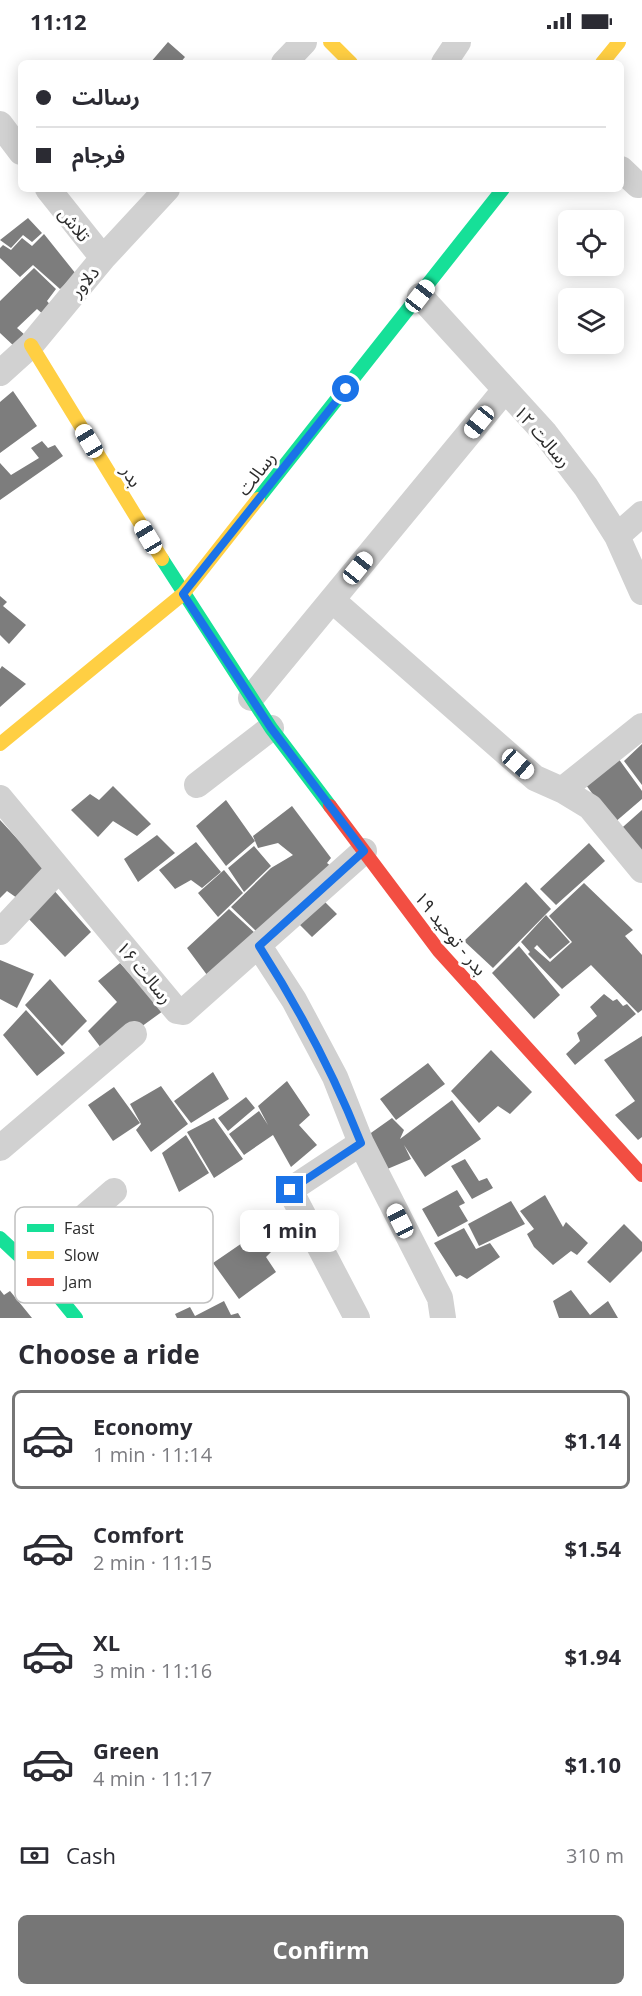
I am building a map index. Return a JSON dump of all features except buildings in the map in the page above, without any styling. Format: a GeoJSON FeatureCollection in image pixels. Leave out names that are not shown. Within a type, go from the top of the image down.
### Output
{"type":"FeatureCollection","features":[{"type":"Feature","properties":{"kind":"street"},"geometry":{"type":"LineString","coordinates":[[287,60],[304,42]]}},
{"type":"Feature","properties":{"kind":"street"},"geometry":{"type":"LineString","coordinates":[[330,42],[348,60]]}},
{"type":"Feature","properties":{"kind":"street"},"geometry":{"type":"LineString","coordinates":[[446,60],[458,42]]}},
{"type":"Feature","properties":{"kind":"street"},"geometry":{"type":"LineString","coordinates":[[604,60],[619,42]]}},
{"type":"Feature","properties":{"kind":"street"},"geometry":{"type":"LineString","coordinates":[[0,124],[18,148]]}},
{"type":"Feature","properties":{"kind":"street","name":"تلاش"},"geometry":{"type":"LineString","coordinates":[[50,192],[103,258]]}},
{"type":"Feature","properties":{"kind":"street","name":"دلاور"},"geometry":{"type":"LineString","coordinates":[[0,372],[31,345],[103,258],[164,192]]}},
{"type":"Feature","properties":{"kind":"street","name":"رسالت"},"geometry":{"type":"LineString","coordinates":[[0,744],[183,594],[420,296],[486,201],[499,192]]}},
{"type":"Feature","properties":{"kind":"street","name":"رسالت ۱۲"},"geometry":{"type":"LineString","coordinates":[[420,296],[504,391],[544,432],[586,487],[617,536],[642,592]]}},
{"type":"Feature","properties":{"kind":"street","name":"بدر"},"geometry":{"type":"LineString","coordinates":[[31,345],[183,594],[251,699]]}},
{"type":"Feature","properties":{"kind":"street"},"geometry":{"type":"LineString","coordinates":[[251,699],[504,391]]}},
{"type":"Feature","properties":{"kind":"street"},"geometry":{"type":"LineString","coordinates":[[617,536],[642,514]]}},
{"type":"Feature","properties":{"kind":"street"},"geometry":{"type":"LineString","coordinates":[[332,600],[535,778],[562,790],[590,807],[642,870]]}},
{"type":"Feature","properties":{"kind":"street","name":"بدر - توحید ۱۹"},"geometry":{"type":"LineString","coordinates":[[251,699],[439,951],[642,1175]]}},
{"type":"Feature","properties":{"kind":"street"},"geometry":{"type":"LineString","coordinates":[[562,790],[642,726]]}},
{"type":"Feature","properties":{"kind":"street"},"geometry":{"type":"LineString","coordinates":[[197,785],[271,728]]}},
{"type":"Feature","properties":{"kind":"street","name":"رسالت ۱۶"},"geometry":{"type":"LineString","coordinates":[[0,798],[177,1011],[183,1012],[364,851]]}},
{"type":"Feature","properties":{"kind":"street"},"geometry":{"type":"LineString","coordinates":[[0,932],[59,869]]}},
{"type":"Feature","properties":{"kind":"street"},"geometry":{"type":"LineString","coordinates":[[259,946],[294,1000],[335,1077],[361,1143],[440,1298],[443,1318]]}},
{"type":"Feature","properties":{"kind":"street"},"geometry":{"type":"LineString","coordinates":[[0,1148],[134,1034]]}},
{"type":"Feature","properties":{"kind":"street"},"geometry":{"type":"LineString","coordinates":[[357,1318],[290,1190],[361,1143]]}},
{"type":"Feature","properties":{"kind":"street"},"geometry":{"type":"LineString","coordinates":[[96,1207],[114,1191]]}},
{"type":"Feature","properties":{"kind":"street"},"geometry":{"type":"LineString","coordinates":[[0,1238],[15,1252]]}},
{"type":"Feature","properties":{"kind":"street"},"geometry":{"type":"LineString","coordinates":[[64,1303],[76,1318]]}},
{"type":"Feature","properties":{"kind":"traffic: fast"},"geometry":{"type":"LineString","coordinates":[[258,499],[501,192]]}},
{"type":"Feature","properties":{"kind":"traffic: fast"},"geometry":{"type":"LineString","coordinates":[[162,559],[271,728],[330,806]]}},
{"type":"Feature","properties":{"kind":"traffic: fast"},"geometry":{"type":"LineString","coordinates":[[0,1238],[15,1252]]}},
{"type":"Feature","properties":{"kind":"traffic: fast"},"geometry":{"type":"LineString","coordinates":[[64,1303],[76,1318]]}},
{"type":"Feature","properties":{"kind":"traffic: slow"},"geometry":{"type":"LineString","coordinates":[[330,42],[348,60]]}},
{"type":"Feature","properties":{"kind":"traffic: slow"},"geometry":{"type":"LineString","coordinates":[[604,60],[619,42]]}},
{"type":"Feature","properties":{"kind":"traffic: slow"},"geometry":{"type":"LineString","coordinates":[[31,345],[162,559]]}},
{"type":"Feature","properties":{"kind":"traffic: slow"},"geometry":{"type":"LineString","coordinates":[[0,744],[183,594],[258,499]]}},
{"type":"Feature","properties":{"kind":"traffic: jam"},"geometry":{"type":"LineString","coordinates":[[330,806],[439,951],[642,1175]]}},
{"type":"Feature","properties":{"kind":"route"},"geometry":{"type":"LineString","coordinates":[[290,1190],[361,1143],[335,1077],[294,1000],[259,946],[364,851],[271,728],[183,594],[346,389]]}}]}
